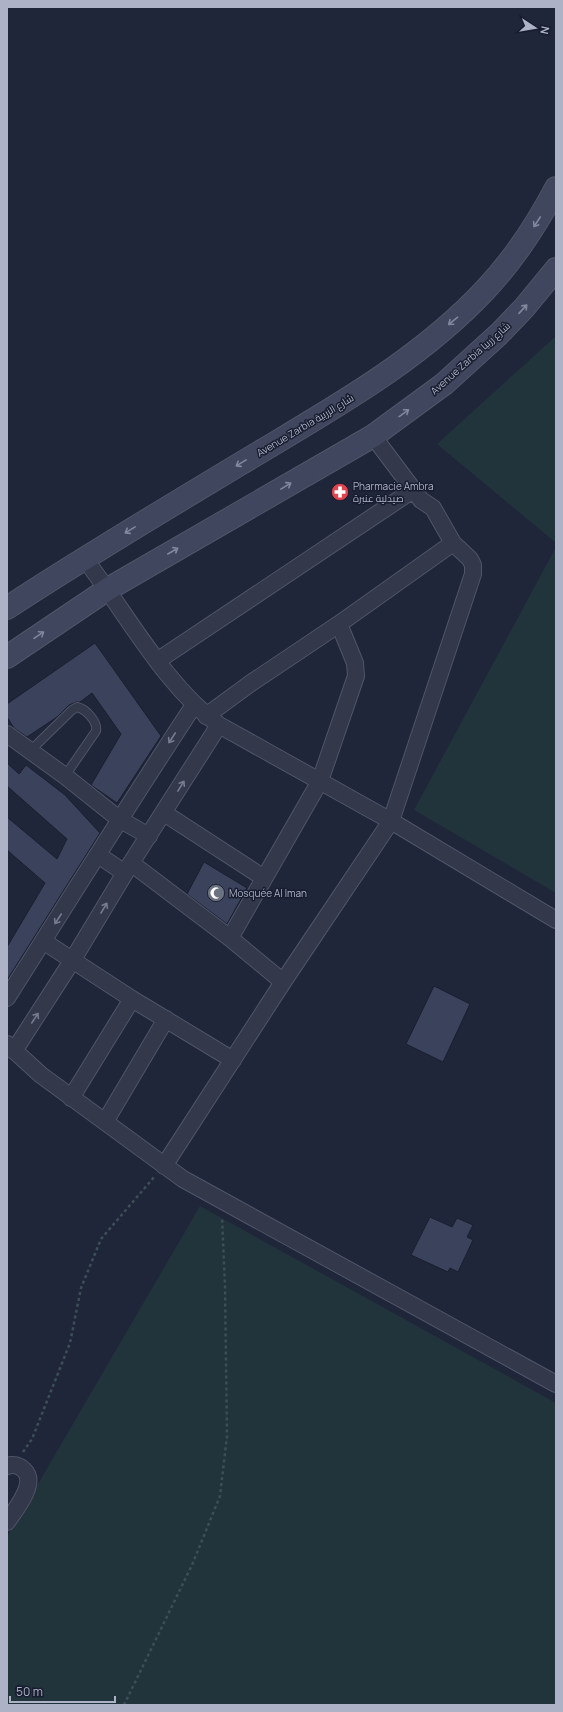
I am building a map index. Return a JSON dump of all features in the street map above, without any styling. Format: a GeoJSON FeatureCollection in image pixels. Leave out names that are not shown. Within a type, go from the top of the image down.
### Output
{"type":"FeatureCollection","features":[{"type":"Feature","properties":{"kind":"main road","name":"Avenue Zarbia شارع الزربية"},"geometry":{"type":"LineString","coordinates":[[7,608],[84,558],[355,395],[414,352],[460,315],[487,288],[527,238],[556,188]]}},
{"type":"Feature","properties":{"kind":"main road","name":"Avenue Zarbia شارع زربيا"},"geometry":{"type":"LineString","coordinates":[[373,436],[444,384],[499,334],[524,308],[556,269]]}},
{"type":"Feature","properties":{"kind":"main road"},"geometry":{"type":"LineString","coordinates":[[7,657],[108,589],[373,436]]}},
{"type":"Feature","properties":{"kind":"street"},"geometry":{"type":"LineString","coordinates":[[164,1166],[283,982],[391,820],[473,574],[473,565],[470,559],[453,543],[433,508],[421,500],[373,436]]}},
{"type":"Feature","properties":{"kind":"street"},"geometry":{"type":"LineString","coordinates":[[157,660],[413,490]]}},
{"type":"Feature","properties":{"kind":"street"},"geometry":{"type":"LineString","coordinates":[[453,543],[339,624],[251,683],[213,721],[164,813],[128,868],[72,961],[10,1048],[41,1075],[71,1098],[164,1166],[222,1200],[556,1384]]}},
{"type":"Feature","properties":{"kind":"street"},"geometry":{"type":"LineString","coordinates":[[84,558],[108,589],[157,660],[194,705],[213,721],[391,820],[556,920]]}},
{"type":"Feature","properties":{"kind":"street"},"geometry":{"type":"LineString","coordinates":[[230,938],[320,781],[356,676],[355,663],[339,624]]}},
{"type":"Feature","properties":{"kind":"street"},"geometry":{"type":"LineString","coordinates":[[7,998],[98,855],[119,819],[194,705]]}},
{"type":"Feature","properties":{"kind":"street"},"geometry":{"type":"LineString","coordinates":[[7,734],[65,776],[119,819],[149,836]]}},
{"type":"Feature","properties":{"kind":"street"},"geometry":{"type":"LineString","coordinates":[[164,813],[264,878]]}},
{"type":"Feature","properties":{"kind":"street"},"geometry":{"type":"LineString","coordinates":[[98,855],[128,868],[230,938],[283,982]]}},
{"type":"Feature","properties":{"kind":"street"},"geometry":{"type":"LineString","coordinates":[[43,941],[132,999],[233,1060]]}},
{"type":"Feature","properties":{"kind":"street"},"geometry":{"type":"LineString","coordinates":[[71,1098],[132,999]]}},
{"type":"Feature","properties":{"kind":"street"},"geometry":{"type":"LineString","coordinates":[[105,1122],[166,1019]]}},
{"type":"Feature","properties":{"kind":"street"},"geometry":{"type":"LineString","coordinates":[[7,1522],[29,1487],[29,1479],[26,1472],[20,1467],[10,1465]]}},
{"type":"Feature","properties":{"kind":"lane"},"geometry":{"type":"LineString","coordinates":[[30,751],[72,710],[77,707],[82,708],[96,722],[96,731],[65,776]]}},
{"type":"Feature","properties":{"kind":"path"},"geometry":{"type":"LineString","coordinates":[[10,1465],[32,1439],[38,1425],[70,1343],[81,1288],[101,1238],[164,1166]]}},
{"type":"Feature","properties":{"kind":"path"},"geometry":{"type":"LineString","coordinates":[[124,1705],[192,1565],[220,1496],[227,1436],[222,1200]]}},
{"type":"Feature","properties":{"kind":"shaded area"},"geometry":{"type":"Polygon","coordinates":[[[556,336],[556,543],[437,444],[556,336]]]}},
{"type":"Feature","properties":{"kind":"shaded area"},"geometry":{"type":"Polygon","coordinates":[[[556,547],[556,893],[414,810],[556,547]]]}},
{"type":"Feature","properties":{"kind":"shaded area"},"geometry":{"type":"Polygon","coordinates":[[[200,1206],[556,1403],[556,1705],[7,1705],[7,1537],[200,1206]]]}},
{"type":"Feature","properties":{"kind":"building"},"geometry":{"type":"Polygon","coordinates":[[[95,643],[161,736],[117,803],[91,785],[121,734],[92,693],[80,702],[69,705],[57,717],[27,737],[14,728],[7,717],[7,704],[95,643]]]}},
{"type":"Feature","properties":{"kind":"building"},"geometry":{"type":"Polygon","coordinates":[[[7,763],[19,774],[26,765],[65,795],[100,833],[7,980],[7,947],[45,883],[7,850],[7,817],[57,859],[67,839],[7,786],[7,763]]]}},
{"type":"Feature","properties":{"kind":"building","name":"Mosquée Al Iman"},"geometry":{"type":"Polygon","coordinates":[[[204,862],[247,888],[227,924],[187,894],[204,862]]]}},
{"type":"Feature","properties":{"kind":"building"},"geometry":{"type":"Polygon","coordinates":[[[434,986],[470,1004],[443,1062],[406,1044],[434,986]]]}},
{"type":"Feature","properties":{"kind":"building"},"geometry":{"type":"Polygon","coordinates":[[[430,1217],[452,1227],[457,1218],[473,1225],[467,1237],[473,1240],[458,1272],[450,1268],[448,1272],[411,1255],[430,1217]]]}},
{"type":"Feature","properties":{"kind":"place","name":"Pharmacie Ambra صيدلية عنبرة"},"geometry":{"type":"Point","coordinates":[340,492]}},
{"type":"Feature","properties":{"kind":"place","name":"Mosquée Al Iman"},"geometry":{"type":"Point","coordinates":[216,893]}}]}
